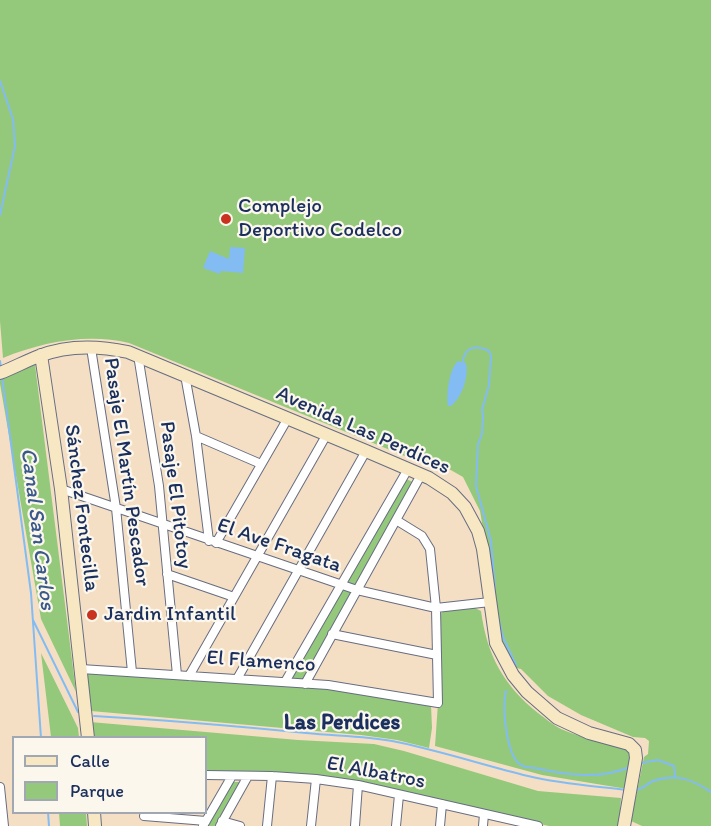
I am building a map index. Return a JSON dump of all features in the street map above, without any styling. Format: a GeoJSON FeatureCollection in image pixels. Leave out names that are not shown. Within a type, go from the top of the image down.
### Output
{"type":"FeatureCollection","features":[{"type":"Feature","properties":{"kind":"street","name":"Pasaje El Martín Pescador"},"geometry":{"type":"LineString","coordinates":[[91,348],[116,508],[132,672]]}},
{"type":"Feature","properties":{"kind":"street","name":"Avenida Las Perdices"},"geometry":{"type":"LineString","coordinates":[[3,372],[41,355],[65,350],[108,349],[138,355],[408,469],[452,493],[475,523],[483,549],[496,643],[513,675],[535,700],[557,718],[589,733],[632,746],[636,755],[624,826]]}},
{"type":"Feature","properties":{"kind":"street","name":"Sánchez Fontecilla"},"geometry":{"type":"LineString","coordinates":[[41,355],[61,489],[88,736]]}},
{"type":"Feature","properties":{"kind":"street","name":"Pasaje El Pitotoy"},"geometry":{"type":"LineString","coordinates":[[138,355],[157,476],[177,675]]}},
{"type":"Feature","properties":{"kind":"street"},"geometry":{"type":"LineString","coordinates":[[185,375],[212,542]]}},
{"type":"Feature","properties":{"kind":"street"},"geometry":{"type":"LineString","coordinates":[[212,542],[288,418]]}},
{"type":"Feature","properties":{"kind":"street"},"geometry":{"type":"LineString","coordinates":[[189,676],[327,434]]}},
{"type":"Feature","properties":{"kind":"street"},"geometry":{"type":"LineString","coordinates":[[195,436],[261,464]]}},
{"type":"Feature","properties":{"kind":"street"},"geometry":{"type":"LineString","coordinates":[[237,679],[366,451]]}},
{"type":"Feature","properties":{"kind":"street"},"geometry":{"type":"LineString","coordinates":[[285,682],[408,469]]}},
{"type":"Feature","properties":{"kind":"street"},"geometry":{"type":"LineString","coordinates":[[305,684],[421,475]]}},
{"type":"Feature","properties":{"kind":"street","name":"El Ave Fragata"},"geometry":{"type":"LineString","coordinates":[[61,489],[340,586],[436,608],[490,602]]}},
{"type":"Feature","properties":{"kind":"street"},"geometry":{"type":"LineString","coordinates":[[332,634],[437,655],[436,608],[430,549],[422,536],[396,520]]}},
{"type":"Feature","properties":{"kind":"street"},"geometry":{"type":"LineString","coordinates":[[167,574],[234,597]]}},
{"type":"Feature","properties":{"kind":"street","name":"El Flamenco"},"geometry":{"type":"LineString","coordinates":[[81,669],[338,686],[438,703],[437,655]]}},
{"type":"Feature","properties":{"kind":"street","name":"El Albatros"},"geometry":{"type":"LineString","coordinates":[[207,775],[272,776],[358,785],[525,825],[538,826]]}},
{"type":"Feature","properties":{"kind":"street"},"geometry":{"type":"LineString","coordinates":[[145,826],[144,814],[204,824],[232,776]]}},
{"type":"Feature","properties":{"kind":"street"},"geometry":{"type":"LineString","coordinates":[[267,826],[272,776]]}},
{"type":"Feature","properties":{"kind":"street"},"geometry":{"type":"LineString","coordinates":[[240,826],[221,824],[248,777]]}},
{"type":"Feature","properties":{"kind":"street"},"geometry":{"type":"LineString","coordinates":[[311,826],[316,779]]}},
{"type":"Feature","properties":{"kind":"street"},"geometry":{"type":"LineString","coordinates":[[355,826],[358,785]]}},
{"type":"Feature","properties":{"kind":"street"},"geometry":{"type":"LineString","coordinates":[[0,787],[4,826]]}},
{"type":"Feature","properties":{"kind":"street"},"geometry":{"type":"LineString","coordinates":[[396,826],[399,795]]}},
{"type":"Feature","properties":{"kind":"street"},"geometry":{"type":"LineString","coordinates":[[440,826],[442,804]]}},
{"type":"Feature","properties":{"kind":"street"},"geometry":{"type":"LineString","coordinates":[[483,826],[484,814]]}},
{"type":"Feature","properties":{"kind":"green space"},"geometry":{"type":"Polygon","coordinates":[[[0,0],[711,0],[711,826],[642,826],[631,821],[644,757],[648,754],[649,741],[645,738],[633,737],[581,715],[548,696],[521,669],[508,666],[480,511],[463,477],[435,461],[412,459],[129,343],[81,339],[49,344],[3,358],[0,321],[0,0]]]}},
{"type":"Feature","properties":{"kind":"green space"},"geometry":{"type":"Polygon","coordinates":[[[35,365],[76,692],[41,619],[0,384],[0,379],[35,365]]]}},
{"type":"Feature","properties":{"kind":"green space"},"geometry":{"type":"Polygon","coordinates":[[[404,478],[415,483],[304,682],[290,682],[404,478]]]}},
{"type":"Feature","properties":{"kind":"green space"},"geometry":{"type":"Polygon","coordinates":[[[475,608],[481,611],[492,655],[506,680],[538,713],[561,729],[578,736],[632,751],[627,789],[542,775],[435,746],[438,703],[437,617],[444,611],[475,608]]]}},
{"type":"Feature","properties":{"kind":"green space"},"geometry":{"type":"Polygon","coordinates":[[[41,653],[78,728],[79,736],[51,736],[41,653]]]}},
{"type":"Feature","properties":{"kind":"green space"},"geometry":{"type":"Polygon","coordinates":[[[84,673],[298,686],[340,690],[431,705],[432,728],[429,748],[397,740],[361,735],[91,711],[84,673]]]}},
{"type":"Feature","properties":{"kind":"green space"},"geometry":{"type":"Polygon","coordinates":[[[90,722],[298,740],[374,744],[538,791],[621,798],[619,826],[549,826],[370,785],[207,772],[207,736],[91,736],[90,722]]]}},
{"type":"Feature","properties":{"kind":"green space"},"geometry":{"type":"Polygon","coordinates":[[[230,782],[240,782],[215,826],[206,826],[230,782]]]}},
{"type":"Feature","properties":{"kind":"green space"},"geometry":{"type":"Polygon","coordinates":[[[59,814],[86,814],[87,826],[60,826],[59,814]]]}},
{"type":"Feature","properties":{"kind":"water"},"geometry":{"type":"Polygon","coordinates":[[[230,247],[245,248],[243,273],[221,271],[220,274],[203,268],[210,251],[229,259],[230,247]]]}},
{"type":"Feature","properties":{"kind":"water"},"geometry":{"type":"Polygon","coordinates":[[[458,361],[466,363],[465,380],[458,397],[451,406],[448,406],[449,382],[452,370],[458,361]]]}},
{"type":"Feature","properties":{"kind":"waterway","name":"Canal San Carlos"},"geometry":{"type":"LineString","coordinates":[[0,81],[13,119],[15,146],[0,215]]}},
{"type":"Feature","properties":{"kind":"waterway"},"geometry":{"type":"LineString","coordinates":[[463,361],[466,352],[472,348],[485,349],[491,356],[489,385],[482,410],[482,434],[478,444],[476,486],[491,541],[495,589]]}},
{"type":"Feature","properties":{"kind":"waterway","name":"Canal San Carlos"},"geometry":{"type":"LineString","coordinates":[[0,361],[1,368]]}},
{"type":"Feature","properties":{"kind":"waterway","name":"Canal San Carlos"},"geometry":{"type":"LineString","coordinates":[[2,377],[31,593],[41,736]]}},
{"type":"Feature","properties":{"kind":"waterway"},"geometry":{"type":"LineString","coordinates":[[498,616],[503,637],[516,665]]}},
{"type":"Feature","properties":{"kind":"waterway"},"geometry":{"type":"LineString","coordinates":[[33,620],[78,712]]}},
{"type":"Feature","properties":{"kind":"waterway"},"geometry":{"type":"LineString","coordinates":[[506,691],[506,731],[512,752],[523,766],[582,775],[606,774],[630,767]]}},
{"type":"Feature","properties":{"kind":"waterway"},"geometry":{"type":"LineString","coordinates":[[94,716],[381,739],[540,779],[627,790]]}},
{"type":"Feature","properties":{"kind":"waterway"},"geometry":{"type":"LineString","coordinates":[[641,763],[658,760],[674,766],[675,776]]}},
{"type":"Feature","properties":{"kind":"waterway"},"geometry":{"type":"LineString","coordinates":[[636,790],[653,781],[676,778],[690,781],[711,792]]}},
{"type":"Feature","properties":{"kind":"waterway","name":"Canal San Carlos"},"geometry":{"type":"LineString","coordinates":[[48,814],[49,826]]}},
{"type":"Feature","properties":{"kind":"place","name":"Complejo Deportivo Codelco"},"geometry":{"type":"Point","coordinates":[226,219]}},
{"type":"Feature","properties":{"kind":"place","name":"Jardin Infantil"},"geometry":{"type":"Point","coordinates":[92,615]}},
{"type":"Feature","properties":{"kind":"district","name":"Las Perdices"},"geometry":{"type":"Point","coordinates":[342,723]}}]}
